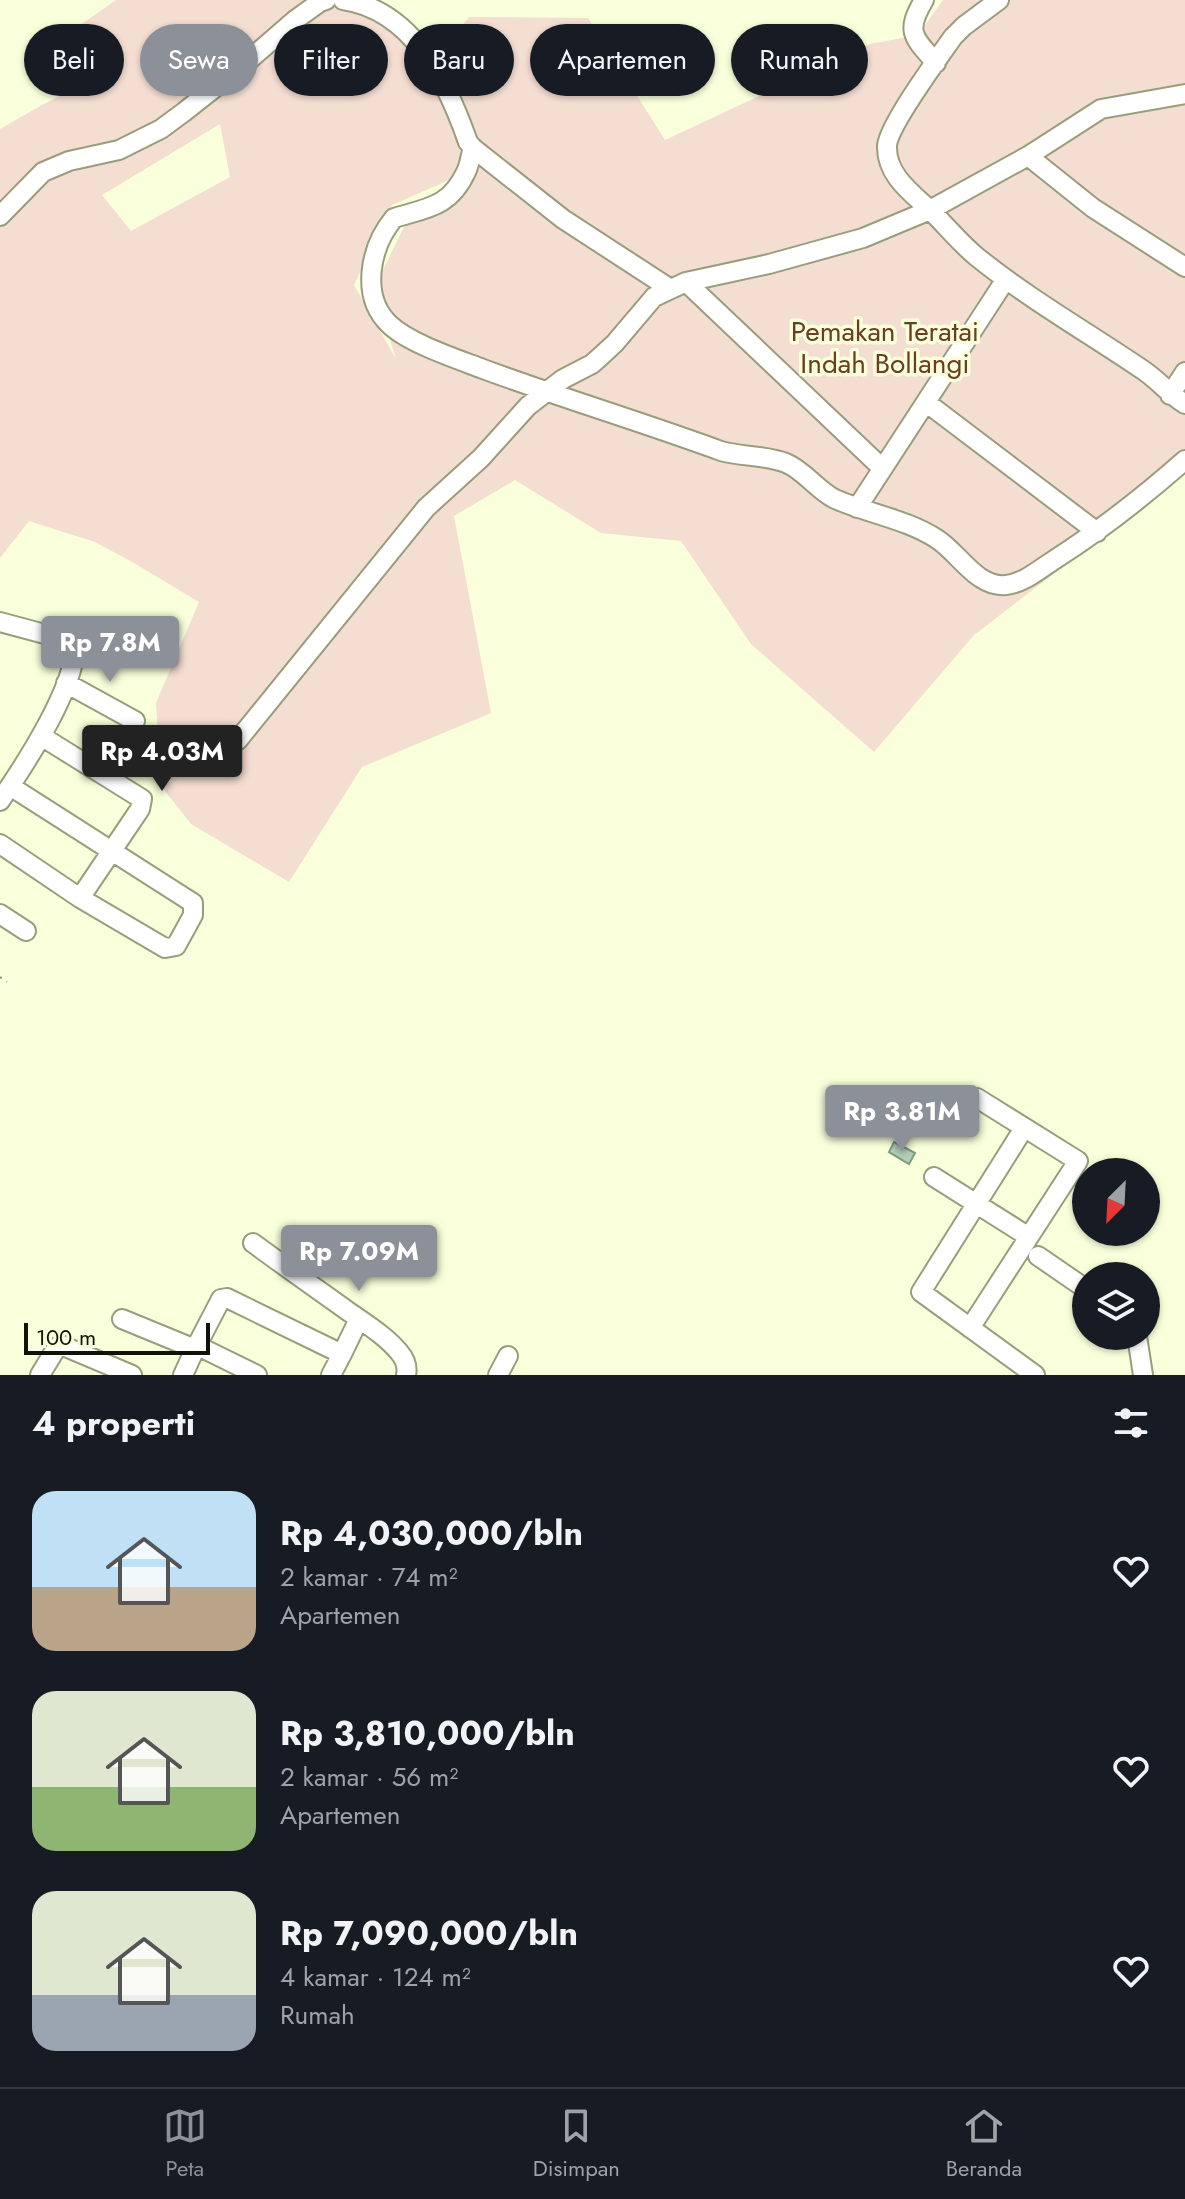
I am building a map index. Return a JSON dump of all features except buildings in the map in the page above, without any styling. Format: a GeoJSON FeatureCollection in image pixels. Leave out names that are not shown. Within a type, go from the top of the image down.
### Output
{"type":"FeatureCollection","features":[{"type":"Feature","properties":{"kind":"street"},"geometry":{"type":"LineString","coordinates":[[0,216],[43,172],[69,161],[119,150],[161,129],[295,20],[326,0]]}},
{"type":"Feature","properties":{"kind":"street"},"geometry":{"type":"LineString","coordinates":[[343,0],[378,12],[409,35],[425,52],[443,82],[473,148],[563,219],[677,285],[882,468]]}},
{"type":"Feature","properties":{"kind":"street"},"geometry":{"type":"LineString","coordinates":[[924,0],[914,16],[913,29],[917,40],[936,63]]}},
{"type":"Feature","properties":{"kind":"street"},"geometry":{"type":"LineString","coordinates":[[999,0],[964,26],[900,116],[888,139],[891,165],[914,198],[974,254],[1006,279],[1147,373],[1178,400],[1185,372]]}},
{"type":"Feature","properties":{"kind":"street"},"geometry":{"type":"LineString","coordinates":[[238,740],[426,508],[481,458],[545,392],[592,364],[615,343],[654,297],[677,285],[863,238],[930,210],[1028,156],[1101,109],[1185,94]]}},
{"type":"Feature","properties":{"kind":"street"},"geometry":{"type":"LineString","coordinates":[[473,148],[467,171],[448,198],[438,205],[394,218],[377,249],[371,276],[373,299],[382,317],[397,331],[462,361],[721,451],[785,463],[823,492],[857,508],[925,532],[941,541],[980,577],[1003,585],[1028,576],[1097,532],[1185,460]]}},
{"type":"Feature","properties":{"kind":"street"},"geometry":{"type":"LineString","coordinates":[[1028,156],[1093,208],[1185,267]]}},
{"type":"Feature","properties":{"kind":"street"},"geometry":{"type":"LineString","coordinates":[[857,508],[1006,279]]}},
{"type":"Feature","properties":{"kind":"street"},"geometry":{"type":"LineString","coordinates":[[927,403],[1097,532]]}},
{"type":"Feature","properties":{"kind":"street"},"geometry":{"type":"LineString","coordinates":[[0,622],[72,642],[76,652],[66,683],[41,736],[5,793],[110,850],[193,903],[193,915],[179,941],[171,948],[165,948],[80,898],[0,844]]}},
{"type":"Feature","properties":{"kind":"street"},"geometry":{"type":"LineString","coordinates":[[66,683],[135,721]]}},
{"type":"Feature","properties":{"kind":"street"},"geometry":{"type":"LineString","coordinates":[[41,736],[142,799],[140,809],[80,898]]}},
{"type":"Feature","properties":{"kind":"street"},"geometry":{"type":"LineString","coordinates":[[0,914],[26,931]]}},
{"type":"Feature","properties":{"kind":"street"},"geometry":{"type":"LineString","coordinates":[[970,1328],[1078,1161],[977,1098]]}},
{"type":"Feature","properties":{"kind":"street"},"geometry":{"type":"LineString","coordinates":[[1024,1128],[921,1292],[1035,1375]]}},
{"type":"Feature","properties":{"kind":"street"},"geometry":{"type":"LineString","coordinates":[[934,1177],[1029,1237]]}},
{"type":"Feature","properties":{"kind":"street"},"geometry":{"type":"LineString","coordinates":[[253,1243],[359,1319],[402,1355],[406,1375]]}},
{"type":"Feature","properties":{"kind":"street"},"geometry":{"type":"LineString","coordinates":[[1038,1256],[1072,1279]]}},
{"type":"Feature","properties":{"kind":"street"},"geometry":{"type":"LineString","coordinates":[[183,1375],[224,1298],[342,1354]]}},
{"type":"Feature","properties":{"kind":"street"},"geometry":{"type":"LineString","coordinates":[[122,1319],[195,1349],[202,1348],[257,1375]]}},
{"type":"Feature","properties":{"kind":"street"},"geometry":{"type":"LineString","coordinates":[[331,1375],[359,1319]]}},
{"type":"Feature","properties":{"kind":"street"},"geometry":{"type":"LineString","coordinates":[[40,1375],[61,1345],[132,1375]]}},
{"type":"Feature","properties":{"kind":"street"},"geometry":{"type":"LineString","coordinates":[[1139,1350],[1143,1375]]}},
{"type":"Feature","properties":{"kind":"street"},"geometry":{"type":"LineString","coordinates":[[498,1375],[508,1356]]}},
{"type":"Feature","properties":{"kind":"path"},"geometry":{"type":"LineString","coordinates":[[0,977],[7,982]]}},
{"type":"Feature","properties":{"kind":"green space","name":"Pemakan Teratai Indah Bollangi"},"geometry":{"type":"Polygon","coordinates":[[[116,0],[376,0],[384,3],[404,24],[404,96],[514,96],[514,24],[464,24],[469,17],[588,18],[592,24],[530,24],[530,96],[637,96],[665,140],[759,96],[868,96],[868,45],[918,35],[943,0],[1185,0],[1185,473],[974,635],[874,752],[751,644],[681,541],[601,533],[515,480],[454,516],[491,713],[362,767],[289,882],[191,824],[161,786],[156,703],[199,602],[95,542],[29,521],[0,558],[0,129],[60,96],[124,96],[124,24],[82,24],[116,0]],[[220,124],[102,195],[131,231],[230,177],[220,124]],[[449,180],[392,205],[354,285],[396,359],[374,288],[406,223],[449,180]]]}}]}
